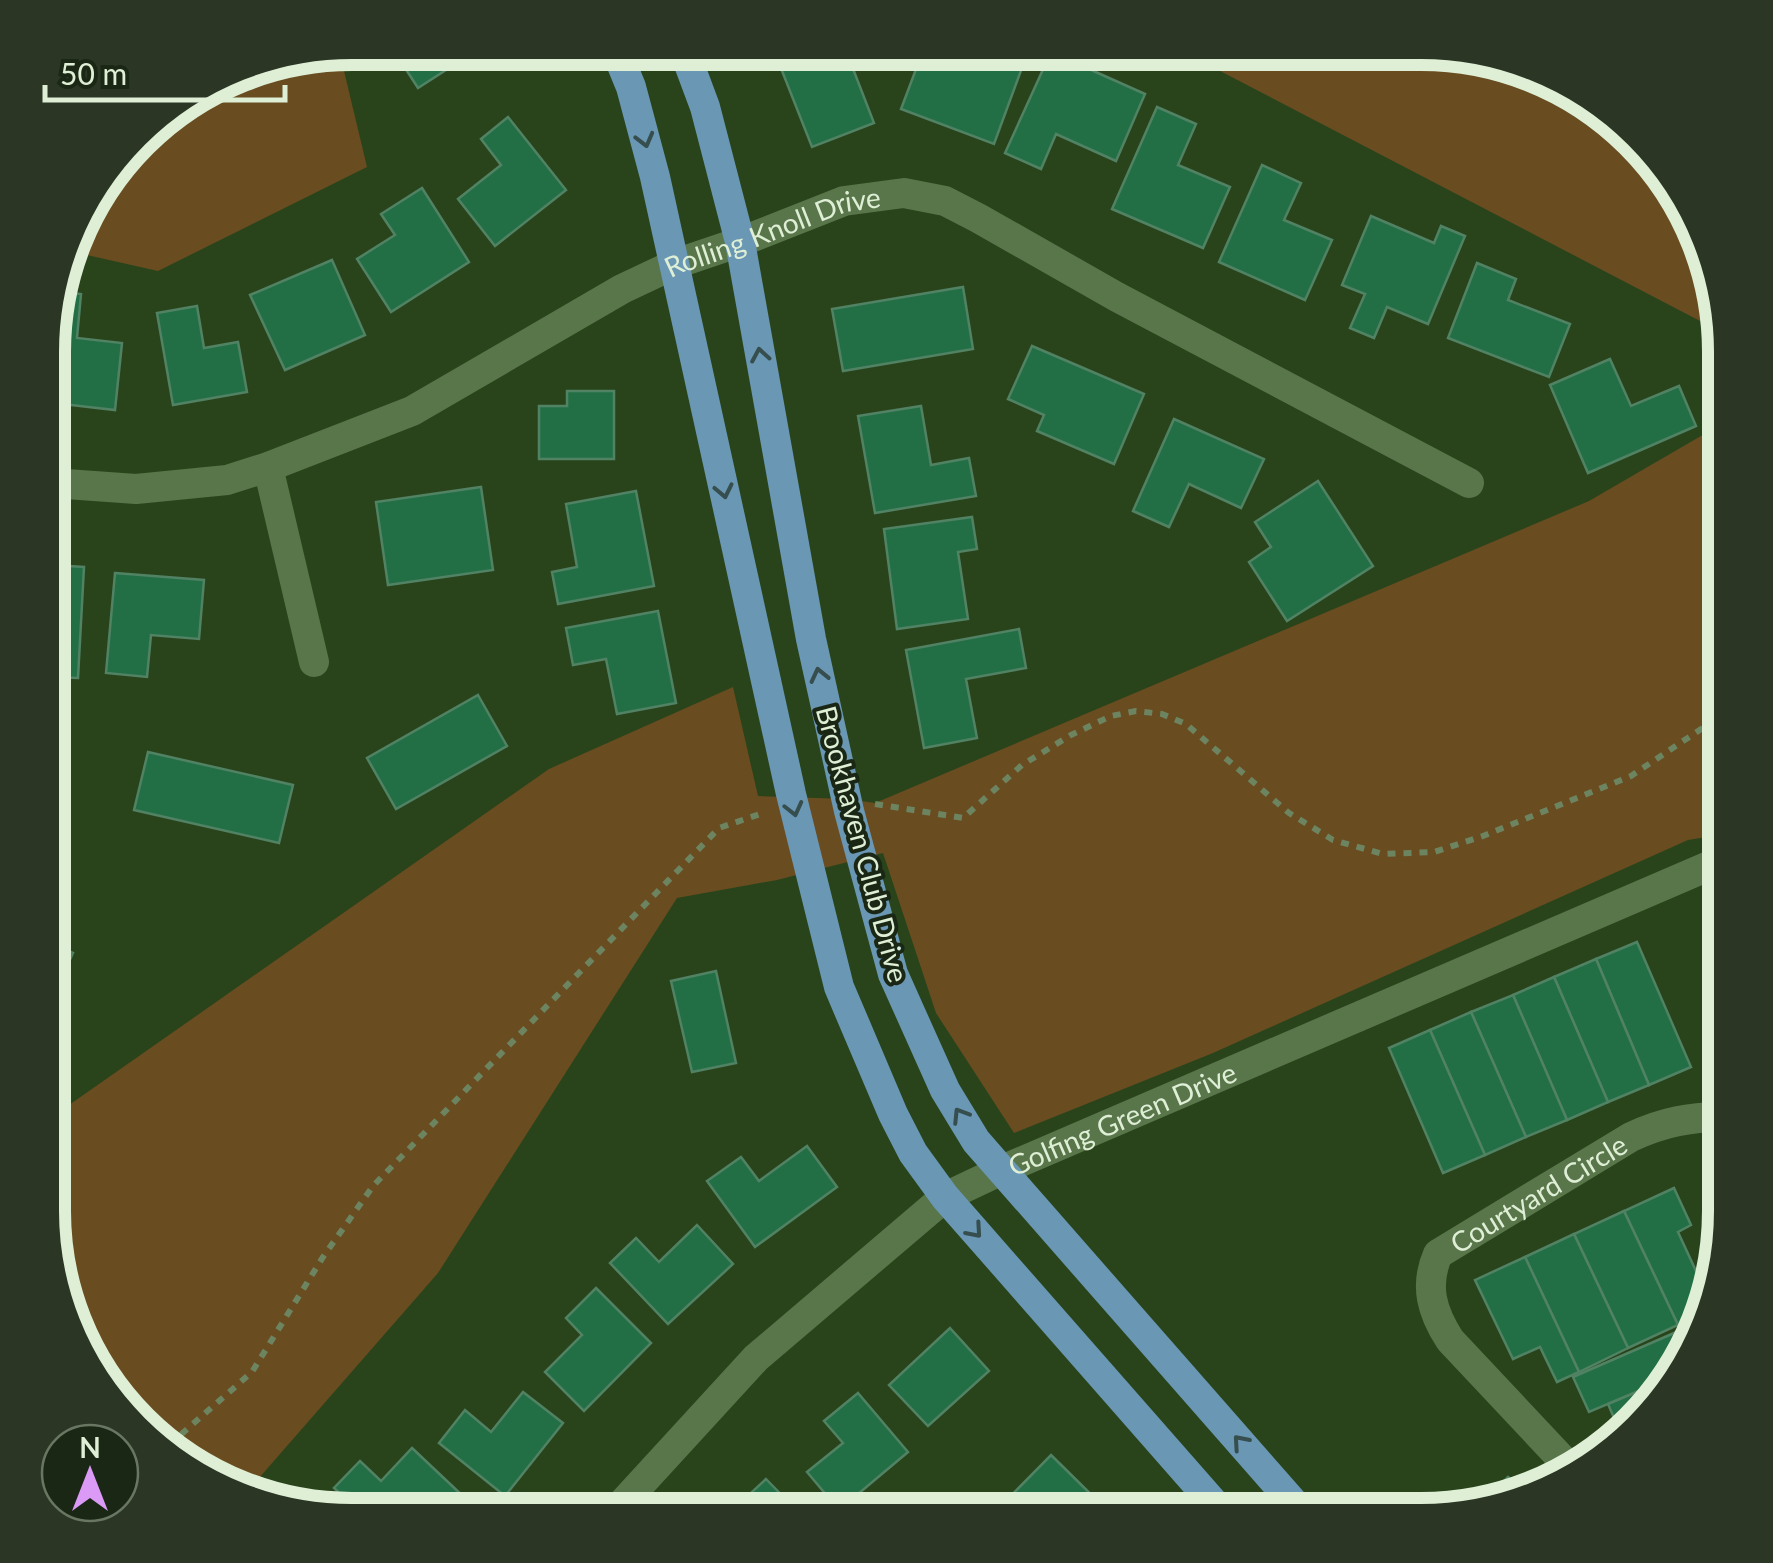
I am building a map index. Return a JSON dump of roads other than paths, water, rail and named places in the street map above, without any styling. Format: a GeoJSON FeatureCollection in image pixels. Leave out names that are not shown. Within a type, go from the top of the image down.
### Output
{"type":"FeatureCollection","features":[{"type":"Feature","properties":{"kind":"main road","name":"Brookhaven Club Drive"},"geometry":{"type":"LineString","coordinates":[[621,65],[656,177],[792,800],[838,987],[912,1153],[945,1197],[1208,1497]]}},
{"type":"Feature","properties":{"kind":"main road","name":"Brookhaven Club Drive"},"geometry":{"type":"LineString","coordinates":[[690,65],[740,242],[811,639],[850,811],[893,974],[945,1090],[976,1141],[1288,1497]]}},
{"type":"Feature","properties":{"kind":"street","name":"Rolling Knoll Drive"},"geometry":{"type":"LineString","coordinates":[[65,484],[136,489],[227,480],[268,467],[412,411],[622,289],[675,264],[844,201],[904,193],[945,201],[1469,483]]}},
{"type":"Feature","properties":{"kind":"street"},"geometry":{"type":"LineString","coordinates":[[268,467],[314,662]]}},
{"type":"Feature","properties":{"kind":"street","name":"Golfing Green Drive"},"geometry":{"type":"LineString","coordinates":[[628,1498],[756,1358],[945,1197],[1708,866]]}},
{"type":"Feature","properties":{"kind":"street","name":"Courtyard Circle"},"geometry":{"type":"LineString","coordinates":[[1564,1460],[1450,1340],[1438,1320],[1430,1271],[1438,1254],[1631,1137],[1682,1118],[1708,1117]]}}]}
